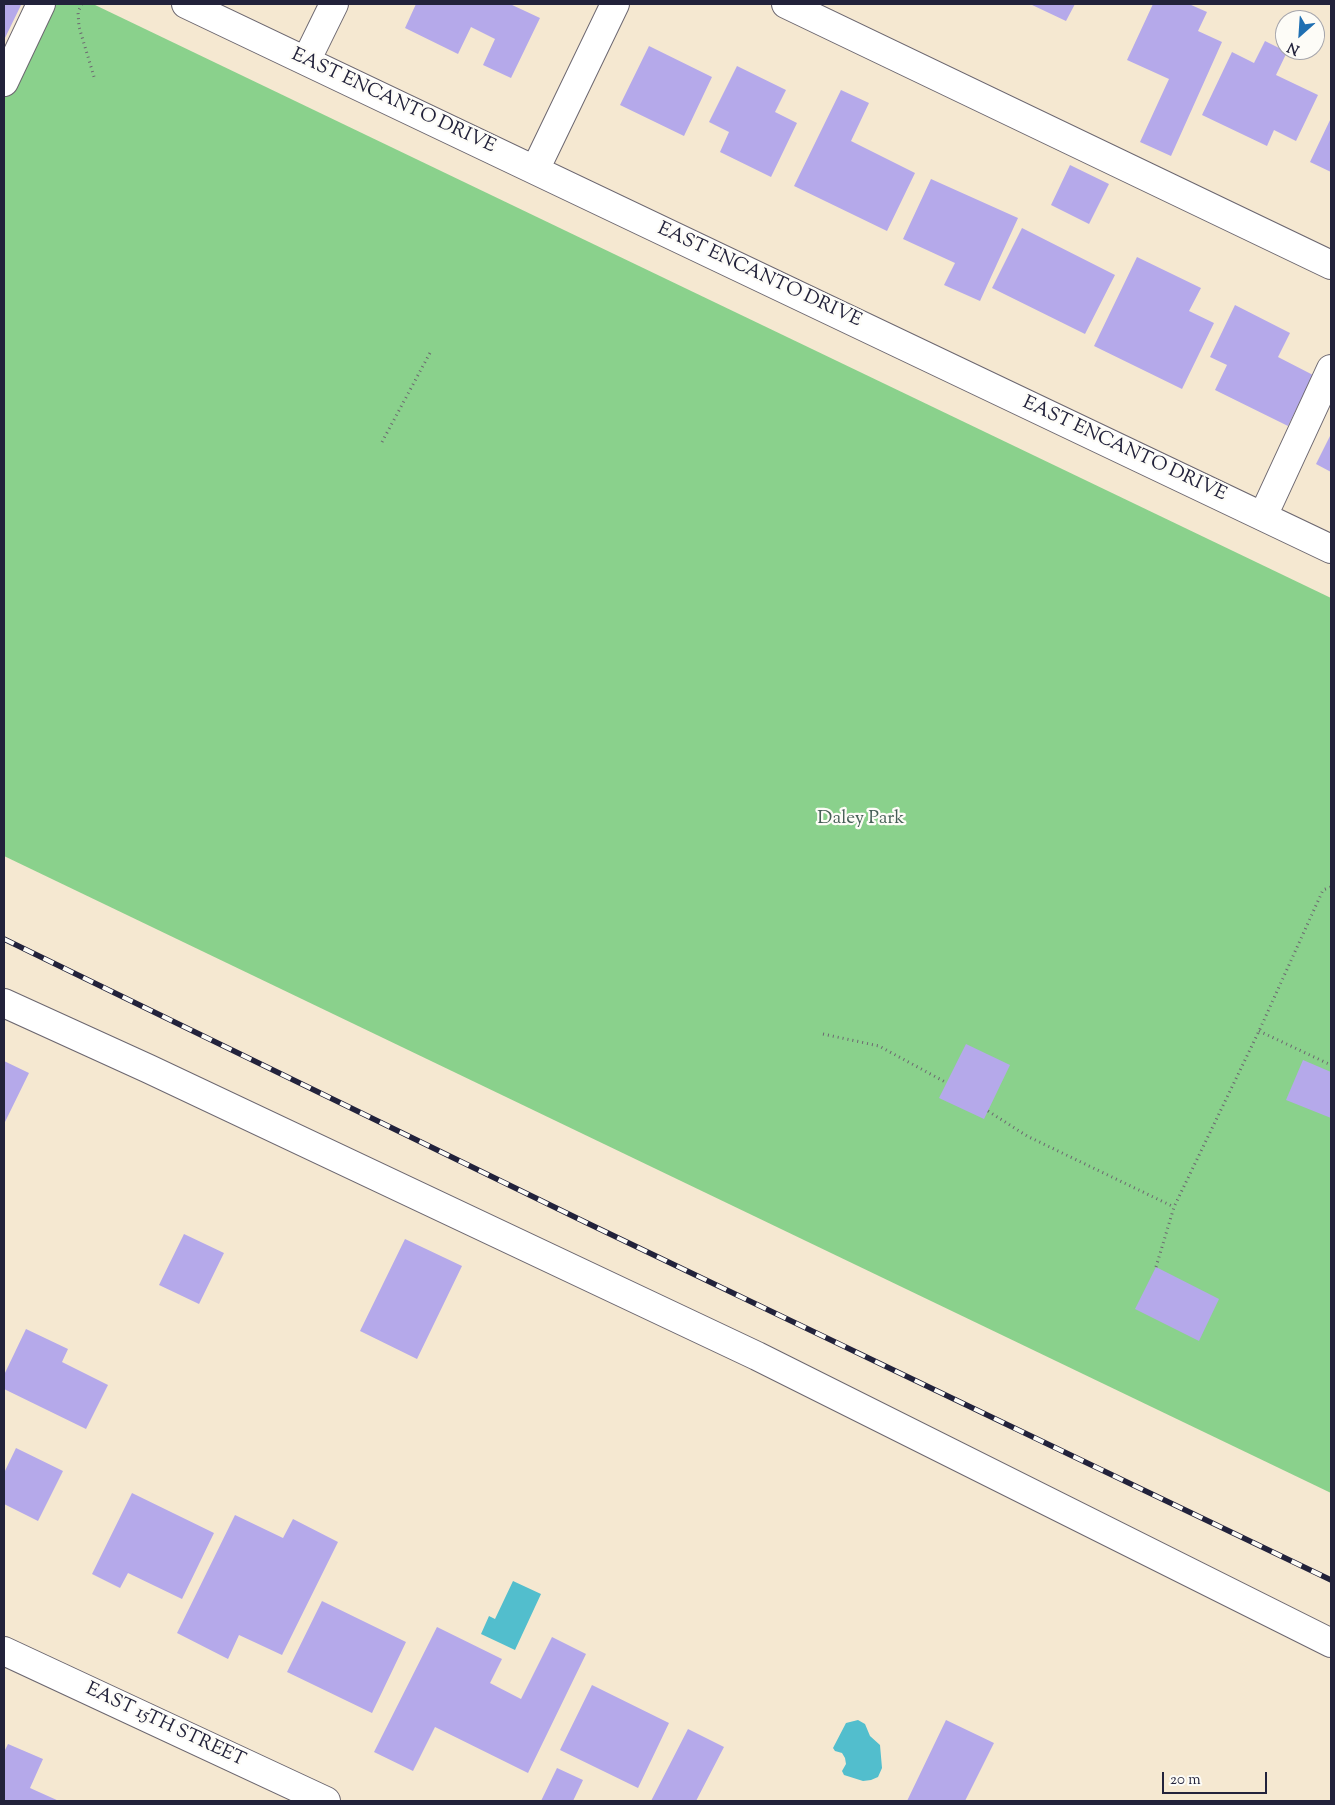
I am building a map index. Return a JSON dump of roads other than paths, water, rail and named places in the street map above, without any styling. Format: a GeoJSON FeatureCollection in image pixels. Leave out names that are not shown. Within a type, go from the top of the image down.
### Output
{"type":"FeatureCollection","features":[{"type":"Feature","properties":{"kind":"street"},"geometry":{"type":"LineString","coordinates":[[4,82],[41,4]]}},
{"type":"Feature","properties":{"kind":"street","name":"EAST ENCANTO DRIVE"},"geometry":{"type":"LineString","coordinates":[[186,4],[1331,549]]}},
{"type":"Feature","properties":{"kind":"street"},"geometry":{"type":"LineString","coordinates":[[306,61],[334,4]]}},
{"type":"Feature","properties":{"kind":"street"},"geometry":{"type":"LineString","coordinates":[[535,170],[615,4]]}},
{"type":"Feature","properties":{"kind":"street"},"geometry":{"type":"LineString","coordinates":[[786,4],[1331,265]]}},
{"type":"Feature","properties":{"kind":"street"},"geometry":{"type":"LineString","coordinates":[[1263,516],[1331,369]]}},
{"type":"Feature","properties":{"kind":"street"},"geometry":{"type":"LineString","coordinates":[[4,1003],[149,1069],[756,1356],[1331,1643]]}},
{"type":"Feature","properties":{"kind":"street","name":"EAST 15TH STREET"},"geometry":{"type":"LineString","coordinates":[[4,1651],[326,1801]]}},
{"type":"Feature","properties":{"kind":"water"},"geometry":{"type":"Polygon","coordinates":[[[513,1581],[541,1594],[515,1650],[481,1634],[489,1616],[495,1619],[513,1581]]]}},
{"type":"Feature","properties":{"kind":"water"},"geometry":{"type":"Polygon","coordinates":[[[858,1720],[865,1724],[870,1736],[880,1745],[882,1768],[878,1777],[871,1780],[863,1781],[844,1775],[842,1771],[846,1764],[845,1758],[842,1753],[835,1751],[833,1748],[846,1723],[858,1720]]]}},
{"type":"Feature","properties":{"kind":"railway"},"geometry":{"type":"LineString","coordinates":[[4,939],[585,1222],[1331,1580]]}},
{"type":"Feature","properties":{"kind":"park label","name":"Daley Park"},"geometry":{"type":"Point","coordinates":[861,820]}}]}
